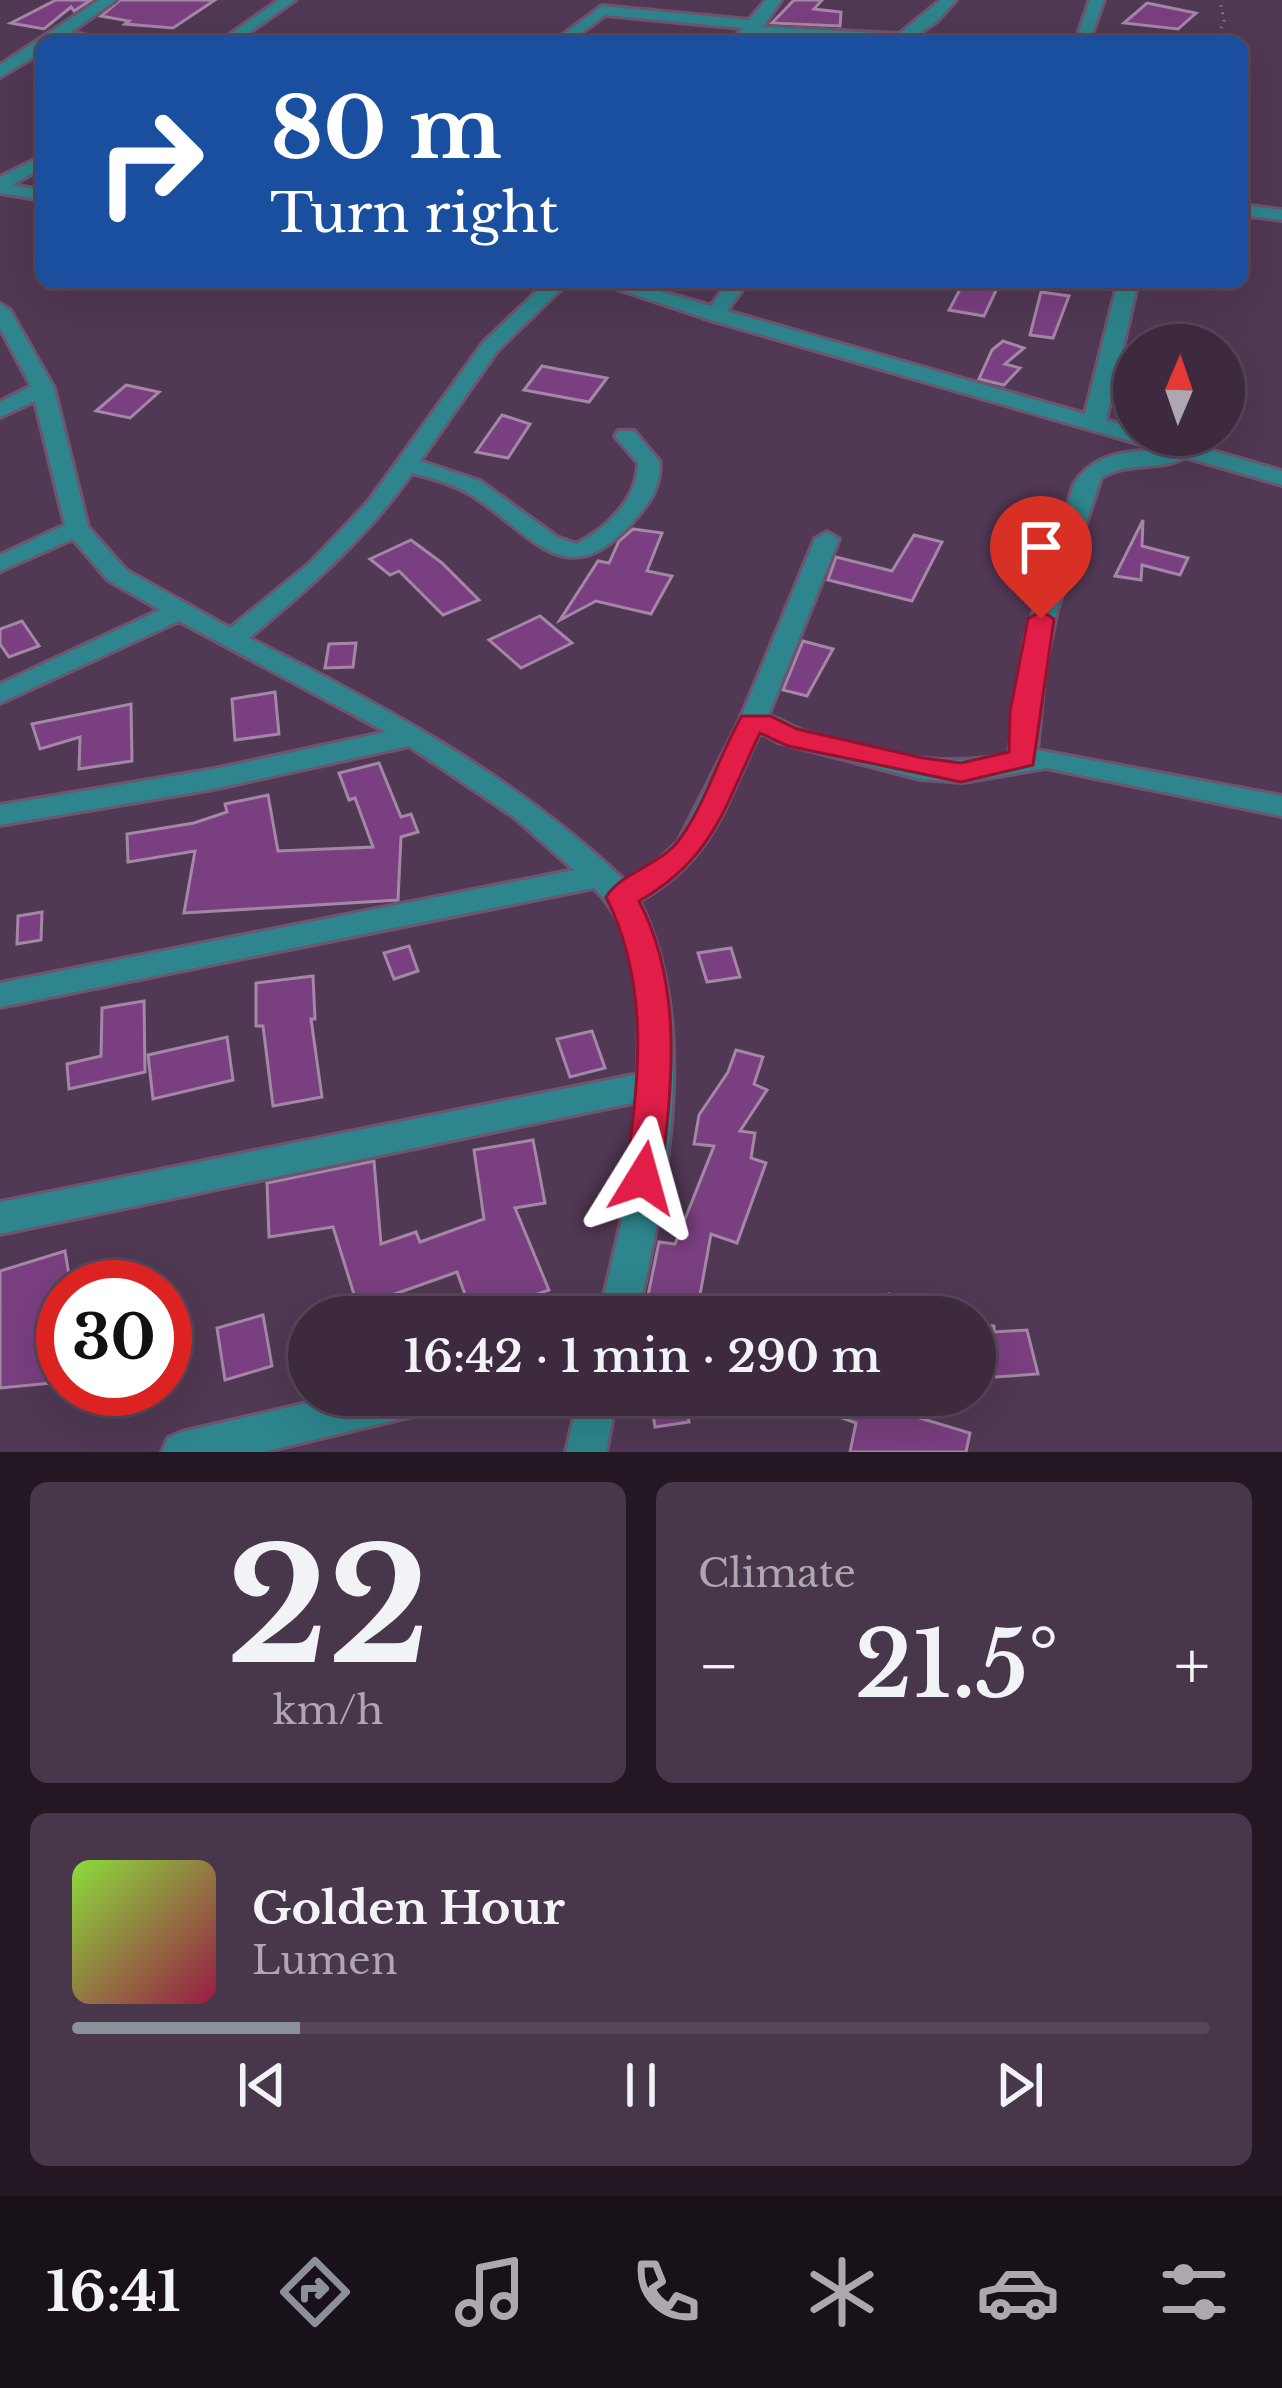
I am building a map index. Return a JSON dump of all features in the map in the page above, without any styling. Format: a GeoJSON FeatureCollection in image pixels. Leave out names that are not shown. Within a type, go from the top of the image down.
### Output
{"type":"FeatureCollection","features":[{"type":"Feature","properties":{"kind":"street"},"geometry":{"type":"LineString","coordinates":[[55,36],[109,0]]}},
{"type":"Feature","properties":{"kind":"street"},"geometry":{"type":"LineString","coordinates":[[235,36],[288,0]]}},
{"type":"Feature","properties":{"kind":"street"},"geometry":{"type":"LineString","coordinates":[[748,32],[774,0]]}},
{"type":"Feature","properties":{"kind":"street"},"geometry":{"type":"LineString","coordinates":[[906,36],[949,0]]}},
{"type":"Feature","properties":{"kind":"street"},"geometry":{"type":"LineString","coordinates":[[1086,32],[1097,0]]}},
{"type":"Feature","properties":{"kind":"street"},"geometry":{"type":"LineString","coordinates":[[567,36],[589,16],[608,9],[748,32],[836,36]]}},
{"type":"Feature","properties":{"kind":"street"},"geometry":{"type":"LineString","coordinates":[[0,72],[36,48]]}},
{"type":"Feature","properties":{"kind":"street"},"geometry":{"type":"LineString","coordinates":[[0,186],[36,165]]}},
{"type":"Feature","properties":{"kind":"street"},"geometry":{"type":"LineString","coordinates":[[0,186],[36,194]]}},
{"type":"Feature","properties":{"kind":"street"},"geometry":{"type":"LineString","coordinates":[[1248,211],[1282,215]]}},
{"type":"Feature","properties":{"kind":"street"},"geometry":{"type":"LineString","coordinates":[[233,638],[319,568],[409,465],[490,347],[553,288]]}},
{"type":"Feature","properties":{"kind":"street"},"geometry":{"type":"LineString","coordinates":[[626,288],[1113,429]]}},
{"type":"Feature","properties":{"kind":"street"},"geometry":{"type":"LineString","coordinates":[[714,315],[734,288]]}},
{"type":"Feature","properties":{"kind":"street"},"geometry":{"type":"LineString","coordinates":[[1094,423],[1127,288]]}},
{"type":"Feature","properties":{"kind":"street"},"geometry":{"type":"LineString","coordinates":[[0,310],[43,388],[77,528],[117,575],[476,772],[549,830],[609,887],[640,934],[651,980],[655,1084],[623,1296]]}},
{"type":"Feature","properties":{"kind":"street"},"geometry":{"type":"LineString","coordinates":[[0,411],[43,388]]}},
{"type":"Feature","properties":{"kind":"street"},"geometry":{"type":"LineString","coordinates":[[409,465],[476,488],[556,550],[576,553],[592,549],[649,487],[649,462],[626,436]]}},
{"type":"Feature","properties":{"kind":"street"},"geometry":{"type":"LineString","coordinates":[[1023,758],[1033,652],[1049,586],[1084,489],[1093,473],[1113,463],[1187,456]]}},
{"type":"Feature","properties":{"kind":"street"},"geometry":{"type":"LineString","coordinates":[[1202,456],[1282,478]]}},
{"type":"Feature","properties":{"kind":"street"},"geometry":{"type":"LineString","coordinates":[[0,564],[77,528]]}},
{"type":"Feature","properties":{"kind":"street"},"geometry":{"type":"LineString","coordinates":[[0,995],[663,874],[689,849],[752,722],[827,539]]}},
{"type":"Feature","properties":{"kind":"street"},"geometry":{"type":"LineString","coordinates":[[0,694],[179,611]]}},
{"type":"Feature","properties":{"kind":"street"},"geometry":{"type":"LineString","coordinates":[[752,722],[770,725],[788,736],[923,768],[961,772],[1023,758],[1282,806]]}},
{"type":"Feature","properties":{"kind":"street"},"geometry":{"type":"LineString","coordinates":[[0,815],[192,783],[412,736]]}},
{"type":"Feature","properties":{"kind":"street"},"geometry":{"type":"LineString","coordinates":[[0,1218],[655,1084]]}},
{"type":"Feature","properties":{"kind":"street"},"geometry":{"type":"LineString","coordinates":[[182,1452],[333,1416]]}},
{"type":"Feature","properties":{"kind":"street"},"geometry":{"type":"LineString","coordinates":[[586,1452],[594,1416]]}},
{"type":"Feature","properties":{"kind":"path"},"geometry":{"type":"LineString","coordinates":[[1218,36],[1224,21],[1220,0]]}},
{"type":"Feature","properties":{"kind":"building"},"geometry":{"type":"Polygon","coordinates":[[[56,0],[91,0],[74,11],[71,7],[44,29],[11,23],[56,0]]]}},
{"type":"Feature","properties":{"kind":"building"},"geometry":{"type":"Polygon","coordinates":[[[120,0],[215,0],[173,28],[125,24],[129,21],[101,16],[120,0]]]}},
{"type":"Feature","properties":{"kind":"building"},"geometry":{"type":"Polygon","coordinates":[[[794,0],[822,0],[814,9],[841,12],[840,26],[772,23],[794,0]]]}},
{"type":"Feature","properties":{"kind":"building"},"geometry":{"type":"Polygon","coordinates":[[[1147,3],[1196,13],[1178,29],[1124,23],[1147,3]]]}},
{"type":"Feature","properties":{"kind":"building"},"geometry":{"type":"Polygon","coordinates":[[[961,288],[997,288],[984,316],[949,310],[961,288]]]}},
{"type":"Feature","properties":{"kind":"building"},"geometry":{"type":"Polygon","coordinates":[[[1041,292],[1069,296],[1053,338],[1030,335],[1041,292]]]}},
{"type":"Feature","properties":{"kind":"building"},"geometry":{"type":"Polygon","coordinates":[[[1003,341],[1024,348],[1005,364],[1020,368],[1004,385],[979,379],[992,350],[1003,341]]]}},
{"type":"Feature","properties":{"kind":"building"},"geometry":{"type":"Polygon","coordinates":[[[542,366],[607,378],[589,402],[524,390],[542,366]]]}},
{"type":"Feature","properties":{"kind":"building"},"geometry":{"type":"Polygon","coordinates":[[[126,385],[159,392],[130,418],[96,411],[126,385]]]}},
{"type":"Feature","properties":{"kind":"building"},"geometry":{"type":"Polygon","coordinates":[[[502,415],[530,424],[508,458],[476,452],[502,415]]]}},
{"type":"Feature","properties":{"kind":"building"},"geometry":{"type":"Polygon","coordinates":[[[1143,520],[1142,546],[1188,558],[1180,575],[1142,565],[1141,580],[1115,576],[1143,520]]]}},
{"type":"Feature","properties":{"kind":"building"},"geometry":{"type":"Polygon","coordinates":[[[633,529],[662,533],[647,571],[672,576],[651,614],[596,601],[560,620],[598,561],[609,563],[619,541],[633,529]]]}},
{"type":"Feature","properties":{"kind":"building"},"geometry":{"type":"Polygon","coordinates":[[[914,535],[942,542],[912,601],[828,580],[836,557],[892,571],[914,535]]]}},
{"type":"Feature","properties":{"kind":"building"},"geometry":{"type":"Polygon","coordinates":[[[411,540],[479,600],[443,615],[399,571],[390,575],[370,559],[411,540]]]}},
{"type":"Feature","properties":{"kind":"building"},"geometry":{"type":"Polygon","coordinates":[[[540,616],[572,643],[521,668],[489,640],[540,616]]]}},
{"type":"Feature","properties":{"kind":"building"},"geometry":{"type":"Polygon","coordinates":[[[22,621],[39,646],[9,657],[0,644],[0,629],[22,621]]]}},
{"type":"Feature","properties":{"kind":"building"},"geometry":{"type":"Polygon","coordinates":[[[803,641],[833,649],[807,696],[783,690],[803,641]]]}},
{"type":"Feature","properties":{"kind":"building"},"geometry":{"type":"Polygon","coordinates":[[[356,643],[353,667],[325,668],[329,644],[356,643]]]}},
{"type":"Feature","properties":{"kind":"building"},"geometry":{"type":"Polygon","coordinates":[[[275,692],[279,734],[235,740],[232,699],[275,692]]]}},
{"type":"Feature","properties":{"kind":"building"},"geometry":{"type":"Polygon","coordinates":[[[131,704],[132,761],[79,769],[80,737],[40,749],[32,724],[131,704]]]}},
{"type":"Feature","properties":{"kind":"building"},"geometry":{"type":"Polygon","coordinates":[[[379,763],[401,817],[411,814],[418,832],[401,837],[398,900],[184,913],[195,851],[128,862],[127,834],[194,823],[227,812],[225,804],[268,795],[278,851],[373,847],[355,798],[349,800],[339,773],[379,763]]]}},
{"type":"Feature","properties":{"kind":"building"},"geometry":{"type":"Polygon","coordinates":[[[42,912],[41,940],[17,944],[18,916],[42,912]]]}},
{"type":"Feature","properties":{"kind":"building"},"geometry":{"type":"Polygon","coordinates":[[[409,946],[418,971],[394,979],[384,953],[409,946]]]}},
{"type":"Feature","properties":{"kind":"building"},"geometry":{"type":"Polygon","coordinates":[[[731,948],[740,977],[707,982],[698,953],[731,948]]]}},
{"type":"Feature","properties":{"kind":"building"},"geometry":{"type":"Polygon","coordinates":[[[313,976],[315,1019],[311,1019],[322,1097],[273,1106],[263,1026],[256,1026],[256,983],[313,976]]]}},
{"type":"Feature","properties":{"kind":"building"},"geometry":{"type":"Polygon","coordinates":[[[144,1001],[145,1072],[69,1089],[67,1064],[101,1056],[102,1008],[144,1001]]]}},
{"type":"Feature","properties":{"kind":"building"},"geometry":{"type":"Polygon","coordinates":[[[592,1031],[605,1068],[570,1077],[557,1039],[592,1031]]]}},
{"type":"Feature","properties":{"kind":"building"},"geometry":{"type":"Polygon","coordinates":[[[227,1037],[233,1080],[153,1099],[148,1055],[227,1037]]]}},
{"type":"Feature","properties":{"kind":"building"},"geometry":{"type":"Polygon","coordinates":[[[736,1050],[763,1057],[754,1084],[767,1090],[740,1131],[755,1133],[751,1158],[766,1163],[737,1243],[711,1234],[700,1296],[648,1296],[659,1242],[675,1244],[714,1146],[694,1144],[699,1115],[728,1072],[736,1050]]]}},
{"type":"Feature","properties":{"kind":"building"},"geometry":{"type":"Polygon","coordinates":[[[533,1140],[545,1203],[515,1208],[549,1290],[532,1296],[466,1296],[457,1272],[389,1296],[355,1296],[333,1227],[269,1237],[267,1183],[374,1161],[381,1244],[416,1232],[420,1242],[484,1219],[474,1150],[533,1140]]]}},
{"type":"Feature","properties":{"kind":"building"},"geometry":{"type":"Polygon","coordinates":[[[65,1251],[66,1260],[36,1260],[36,1385],[0,1388],[0,1271],[65,1251]]]}},
{"type":"Feature","properties":{"kind":"building"},"geometry":{"type":"Polygon","coordinates":[[[263,1315],[272,1366],[225,1380],[217,1328],[263,1315]]]}},
{"type":"Feature","properties":{"kind":"building"},"geometry":{"type":"Polygon","coordinates":[[[1027,1330],[1038,1374],[996,1377],[996,1332],[1027,1330]]]}},
{"type":"Feature","properties":{"kind":"building"},"geometry":{"type":"Polygon","coordinates":[[[653,1416],[688,1416],[689,1422],[655,1427],[653,1416]]]}},
{"type":"Feature","properties":{"kind":"building"},"geometry":{"type":"Polygon","coordinates":[[[837,1416],[913,1416],[970,1433],[966,1452],[850,1452],[856,1423],[837,1416]]]}},
{"type":"Feature","properties":{"kind":"route"},"geometry":{"type":"LineString","coordinates":[[643,1178],[655,1084],[651,980],[640,934],[621,897],[663,874],[689,849],[752,722],[770,725],[788,736],[923,768],[961,772],[1023,758],[1024,712],[1041,619]]}}]}
